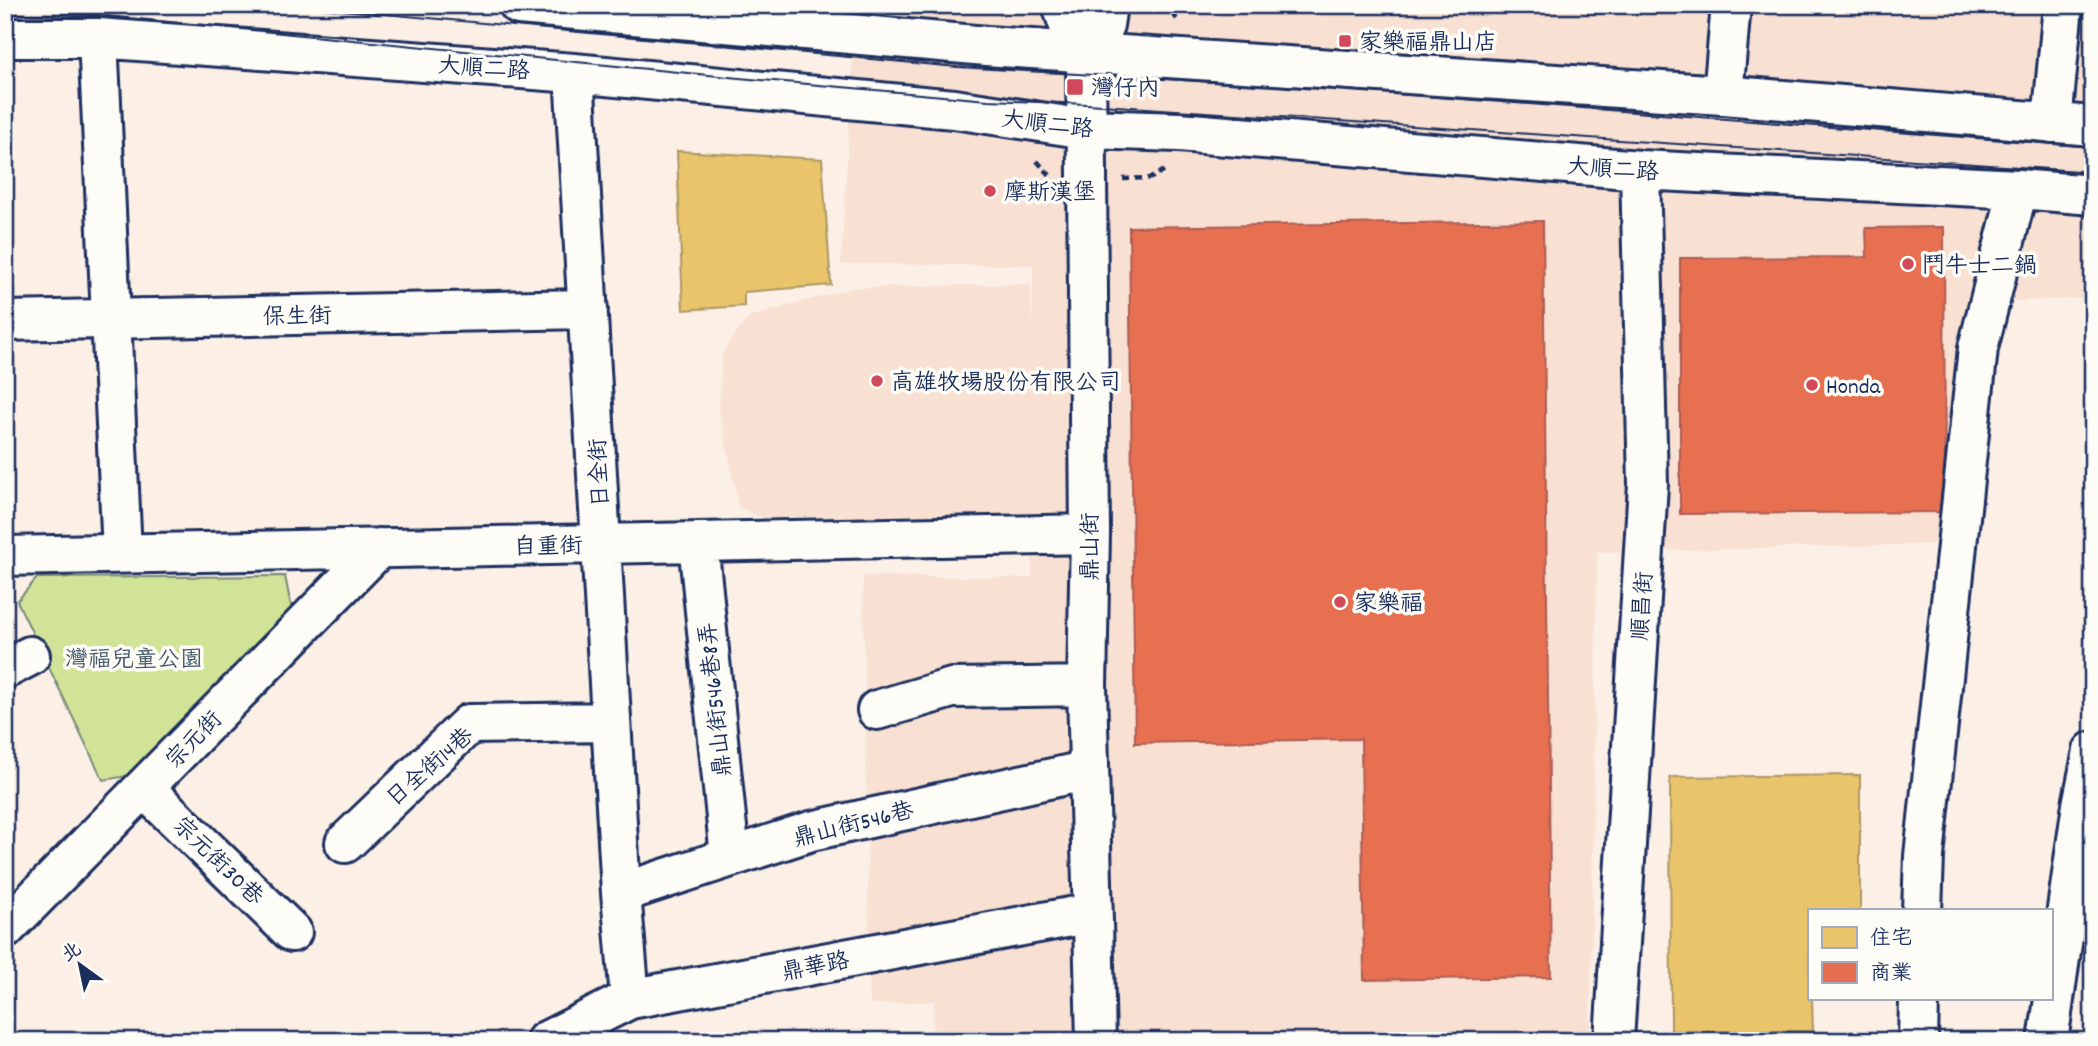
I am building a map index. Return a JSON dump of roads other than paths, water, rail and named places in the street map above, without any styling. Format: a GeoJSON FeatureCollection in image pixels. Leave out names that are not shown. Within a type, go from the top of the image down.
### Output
{"type":"FeatureCollection","features":[{"type":"Feature","properties":{"kind":"street"},"geometry":{"type":"LineString","coordinates":[[519,5],[1086,54],[1723,95],[2093,126]]}},
{"type":"Feature","properties":{"kind":"street","name":"鼎山街"},"geometry":{"type":"LineString","coordinates":[[1062,5],[1068,23],[1086,54],[1090,534],[1087,687],[1096,1041]]}},
{"type":"Feature","properties":{"kind":"street"},"geometry":{"type":"LineString","coordinates":[[1086,54],[1104,25],[1107,5]]}},
{"type":"Feature","properties":{"kind":"street"},"geometry":{"type":"LineString","coordinates":[[1723,95],[1731,5]]}},
{"type":"Feature","properties":{"kind":"street"},"geometry":{"type":"LineString","coordinates":[[2052,123],[2063,5]]}},
{"type":"Feature","properties":{"kind":"street"},"geometry":{"type":"LineString","coordinates":[[98,37],[122,553]]}},
{"type":"Feature","properties":{"kind":"street","name":"大順二路"},"geometry":{"type":"LineString","coordinates":[[5,38],[98,37],[574,73],[954,109],[1087,129],[1178,132],[1640,170],[2093,195]]}},
{"type":"Feature","properties":{"kind":"street","name":"日全街"},"geometry":{"type":"LineString","coordinates":[[574,73],[621,893],[630,999]]}},
{"type":"Feature","properties":{"kind":"street","name":"順昌街"},"geometry":{"type":"LineString","coordinates":[[1614,1041],[1648,484],[1640,170]]}},
{"type":"Feature","properties":{"kind":"street"},"geometry":{"type":"LineString","coordinates":[[1922,909],[1927,830],[1978,348],[2018,189]]}},
{"type":"Feature","properties":{"kind":"street","name":"保生街"},"geometry":{"type":"LineString","coordinates":[[5,321],[588,309]]}},
{"type":"Feature","properties":{"kind":"street","name":"自重街"},"geometry":{"type":"LineString","coordinates":[[5,556],[1090,534]]}},
{"type":"Feature","properties":{"kind":"street","name":"鼎山街546巷8弄"},"geometry":{"type":"LineString","coordinates":[[698,542],[730,857]]}},
{"type":"Feature","properties":{"kind":"street","name":"宗元街"},"geometry":{"type":"LineString","coordinates":[[5,929],[379,548]]}},
{"type":"Feature","properties":{"kind":"street"},"geometry":{"type":"LineString","coordinates":[[877,710],[952,688],[1087,687]]}},
{"type":"Feature","properties":{"kind":"street","name":"日全街14巷"},"geometry":{"type":"LineString","coordinates":[[345,843],[469,724],[611,722]]}},
{"type":"Feature","properties":{"kind":"street"},"geometry":{"type":"LineString","coordinates":[[2048,1041],[2082,805],[2093,751]]}},
{"type":"Feature","properties":{"kind":"street","name":"鼎山街546巷"},"geometry":{"type":"LineString","coordinates":[[621,893],[811,831],[1089,770]]}},
{"type":"Feature","properties":{"kind":"street","name":"宗元街30巷"},"geometry":{"type":"LineString","coordinates":[[145,789],[292,932]]}},
{"type":"Feature","properties":{"kind":"street","name":"鼎華路"},"geometry":{"type":"LineString","coordinates":[[546,1041],[630,999],[1092,913]]}},
{"type":"Feature","properties":{"kind":"street"},"geometry":{"type":"LineString","coordinates":[[1918,1041],[1919,1000]]}},
{"type":"Feature","properties":{"kind":"tram line"},"geometry":{"type":"LineString","coordinates":[[288,5],[957,67],[1319,88],[2093,147]]}},
{"type":"Feature","properties":{"kind":"tram line"},"geometry":{"type":"LineString","coordinates":[[5,14],[98,15],[988,100],[1087,104],[2093,172]]}},
{"type":"Feature","properties":{"kind":"place","name":"家樂福鼎山店"},"geometry":{"type":"Point","coordinates":[1345,41]}},
{"type":"Feature","properties":{"kind":"place","name":"灣仔內"},"geometry":{"type":"Point","coordinates":[1075,87]}},
{"type":"Feature","properties":{"kind":"place","name":"摩斯漢堡"},"geometry":{"type":"Point","coordinates":[990,191]}},
{"type":"Feature","properties":{"kind":"place","name":"鬥牛士二鍋"},"geometry":{"type":"Point","coordinates":[1908,264]}},
{"type":"Feature","properties":{"kind":"place","name":"高雄牧場股份有限公司"},"geometry":{"type":"Point","coordinates":[877,381]}},
{"type":"Feature","properties":{"kind":"place","name":"Honda"},"geometry":{"type":"Point","coordinates":[1812,385]}},
{"type":"Feature","properties":{"kind":"place","name":"家樂福"},"geometry":{"type":"Point","coordinates":[1340,602]}},
{"type":"Feature","properties":{"kind":"park label","name":"灣福兒童公園"},"geometry":{"type":"Point","coordinates":[134,658]}}]}
